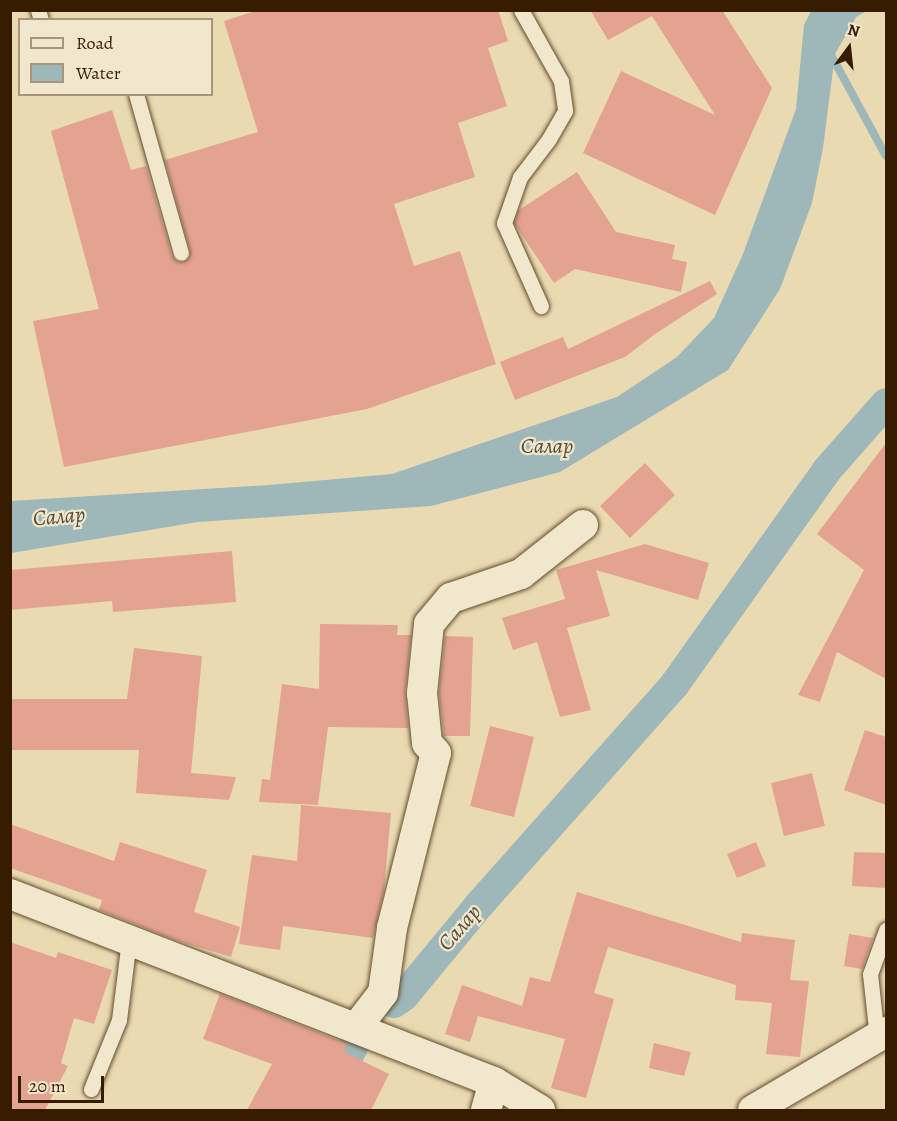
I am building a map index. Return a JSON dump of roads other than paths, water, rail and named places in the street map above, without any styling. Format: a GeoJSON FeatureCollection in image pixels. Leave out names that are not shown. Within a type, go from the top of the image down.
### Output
{"type":"FeatureCollection","features":[{"type":"Feature","properties":{"kind":"street"},"geometry":{"type":"LineString","coordinates":[[356,1028],[383,993],[392,928],[436,753],[427,743],[422,693],[429,624],[451,598],[521,574],[583,525]]}},
{"type":"Feature","properties":{"kind":"street"},"geometry":{"type":"LineString","coordinates":[[10,894],[494,1082],[540,1110]]}},
{"type":"Feature","properties":{"kind":"street"},"geometry":{"type":"LineString","coordinates":[[753,1110],[882,1035]]}},
{"type":"Feature","properties":{"kind":"street"},"geometry":{"type":"LineString","coordinates":[[486,1110],[494,1082]]}},
{"type":"Feature","properties":{"kind":"lane"},"geometry":{"type":"LineString","coordinates":[[521,10],[561,81],[565,111],[549,139],[520,177],[504,223],[541,306]]}},
{"type":"Feature","properties":{"kind":"lane"},"geometry":{"type":"LineString","coordinates":[[137,96],[181,253]]}},
{"type":"Feature","properties":{"kind":"lane"},"geometry":{"type":"LineString","coordinates":[[882,1035],[870,974],[886,930]]}},
{"type":"Feature","properties":{"kind":"lane"},"geometry":{"type":"LineString","coordinates":[[91,1089],[119,1020],[129,940]]}},
{"type":"Feature","properties":{"kind":"water","name":"Салар"},"geometry":{"type":"Polygon","coordinates":[[[811,11],[867,11],[856,17],[835,54],[823,148],[812,203],[780,289],[728,370],[560,472],[431,506],[198,522],[11,553],[11,501],[269,485],[392,474],[617,397],[677,357],[714,318],[743,254],[796,109],[804,25],[811,11]]]}},
{"type":"Feature","properties":{"kind":"waterway"},"geometry":{"type":"LineString","coordinates":[[830,53],[886,156]]}},
{"type":"Feature","properties":{"kind":"waterway","name":"Салар"},"geometry":{"type":"LineString","coordinates":[[394,1003],[404,996],[479,905],[675,684],[827,470],[886,403]]}},
{"type":"Feature","properties":{"kind":"waterway","name":"Салар"},"geometry":{"type":"LineString","coordinates":[[319,1110],[353,1047]]}}]}
